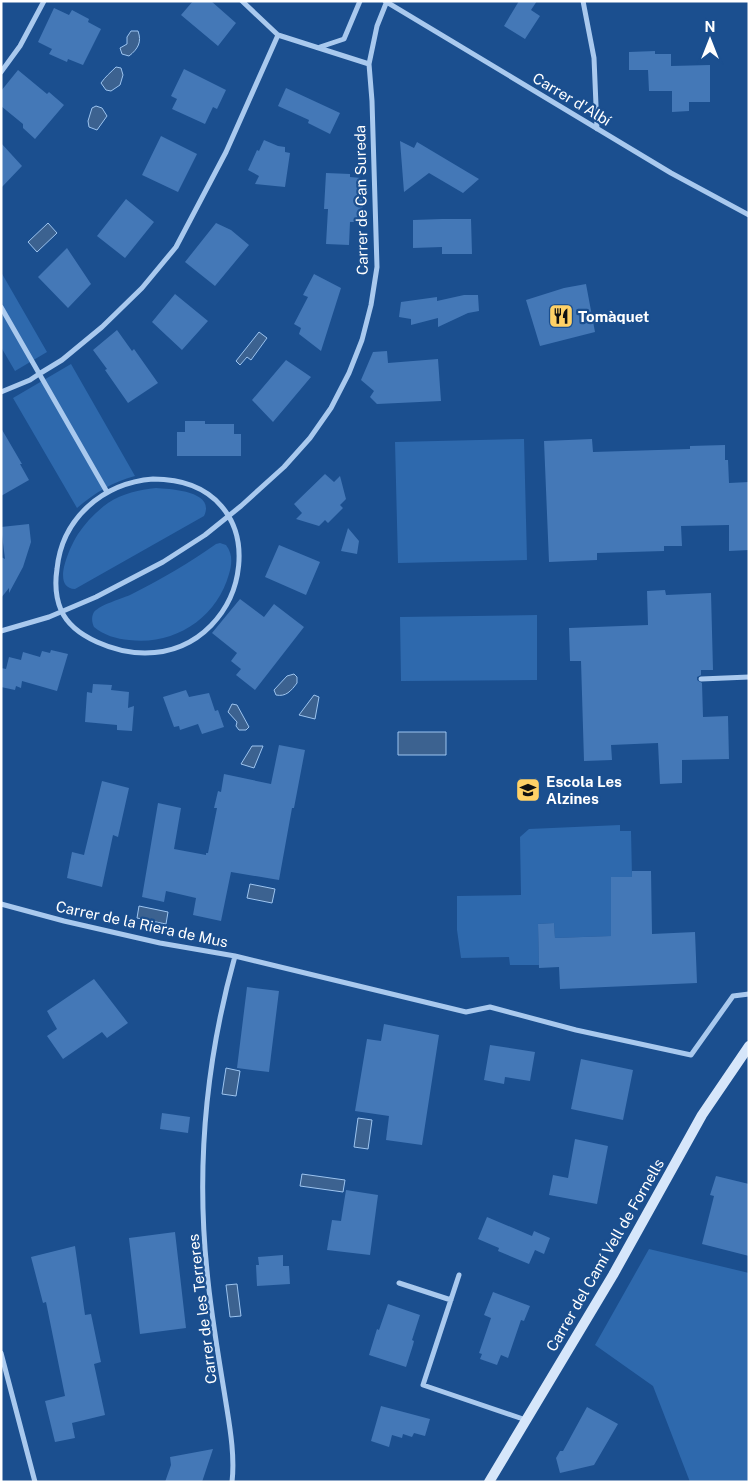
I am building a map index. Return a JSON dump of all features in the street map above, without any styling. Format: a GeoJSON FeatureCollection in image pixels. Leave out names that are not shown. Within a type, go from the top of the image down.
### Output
{"type":"FeatureCollection","features":[{"type":"Feature","properties":{"kind":"street"},"geometry":{"type":"LineString","coordinates":[[1,72],[20,46],[44,1]]}},
{"type":"Feature","properties":{"kind":"street"},"geometry":{"type":"LineString","coordinates":[[242,1],[278,34],[369,64]]}},
{"type":"Feature","properties":{"kind":"street"},"geometry":{"type":"LineString","coordinates":[[318,48],[344,39],[360,1]]}},
{"type":"Feature","properties":{"kind":"street"},"geometry":{"type":"LineString","coordinates":[[583,1],[594,58],[597,129]]}},
{"type":"Feature","properties":{"kind":"street","name":"Carrer d'Albí"},"geometry":{"type":"LineString","coordinates":[[386,2],[671,173],[749,215]]}},
{"type":"Feature","properties":{"kind":"street","name":"Carrer de Can Sureda"},"geometry":{"type":"LineString","coordinates":[[1,631],[62,612],[96,597],[164,562],[205,535],[284,467],[310,438],[331,408],[362,340],[371,305],[377,267],[372,101],[369,64],[377,26],[386,2]]}},
{"type":"Feature","properties":{"kind":"street"},"geometry":{"type":"LineString","coordinates":[[1,392],[30,380],[62,360],[102,327],[142,288],[176,247],[226,152],[278,34]]}},
{"type":"Feature","properties":{"kind":"street"},"geometry":{"type":"LineString","coordinates":[[1,307],[107,492]]}},
{"type":"Feature","properties":{"kind":"street"},"geometry":{"type":"LineString","coordinates":[[161,479],[178,482],[209,495],[228,516],[237,537],[239,551],[236,579],[231,596],[223,610],[206,629],[177,647],[152,653],[136,653],[102,645],[87,637],[62,612],[56,580],[61,547],[68,531],[78,517],[90,504],[107,492],[119,486],[144,480],[161,479]]}},
{"type":"Feature","properties":{"kind":"street"},"geometry":{"type":"LineString","coordinates":[[702,679],[749,677]]}},
{"type":"Feature","properties":{"kind":"street","name":"Carrer de la Riera de Mus"},"geometry":{"type":"LineString","coordinates":[[1,904],[64,921],[235,956],[466,1012],[490,1007],[576,1030],[691,1055],[733,996],[749,994]]}},
{"type":"Feature","properties":{"kind":"street","name":"Carrer de les Terreres"},"geometry":{"type":"LineString","coordinates":[[232,1482],[230,1433],[207,1271],[203,1203],[204,1132],[208,1082],[223,1001],[235,956]]}},
{"type":"Feature","properties":{"kind":"street","name":"Carrer del Camí Vell de Fornells"},"geometry":{"type":"LineString","coordinates":[[489,1482],[614,1275],[702,1115],[749,1046]]}},
{"type":"Feature","properties":{"kind":"street"},"geometry":{"type":"LineString","coordinates":[[459,1275],[424,1385],[526,1420]]}},
{"type":"Feature","properties":{"kind":"street"},"geometry":{"type":"LineString","coordinates":[[399,1284],[451,1300]]}},
{"type":"Feature","properties":{"kind":"street"},"geometry":{"type":"LineString","coordinates":[[1,1353],[35,1482]]}},
{"type":"Feature","properties":{"kind":"shaded area"},"geometry":{"type":"Polygon","coordinates":[[[131,31],[138,31],[139,42],[135,51],[129,56],[122,54],[120,48],[127,44],[127,37],[131,31]]]}},
{"type":"Feature","properties":{"kind":"shaded area"},"geometry":{"type":"Polygon","coordinates":[[[116,67],[121,68],[123,75],[120,85],[111,91],[106,90],[101,83],[116,67]]]}},
{"type":"Feature","properties":{"kind":"shaded area"},"geometry":{"type":"Polygon","coordinates":[[[96,106],[102,108],[107,116],[97,130],[89,127],[88,121],[92,108],[96,106]]]}},
{"type":"Feature","properties":{"kind":"shaded area"},"geometry":{"type":"Polygon","coordinates":[[[48,223],[57,233],[37,252],[28,242],[48,223]]]}},
{"type":"Feature","properties":{"kind":"shaded area"},"geometry":{"type":"Polygon","coordinates":[[[1,272],[47,352],[15,371],[1,347],[1,272]]]}},
{"type":"Feature","properties":{"kind":"shaded area"},"geometry":{"type":"Polygon","coordinates":[[[259,332],[267,338],[251,360],[247,357],[240,365],[236,361],[259,332]]]}},
{"type":"Feature","properties":{"kind":"shaded area"},"geometry":{"type":"Polygon","coordinates":[[[71,364],[135,476],[119,481],[104,489],[77,508],[13,398],[71,364]]]}},
{"type":"Feature","properties":{"kind":"shaded area"},"geometry":{"type":"Polygon","coordinates":[[[524,439],[527,560],[398,563],[395,442],[524,439]]]}},
{"type":"Feature","properties":{"kind":"shaded area"},"geometry":{"type":"Polygon","coordinates":[[[156,488],[172,489],[198,496],[204,501],[206,508],[204,516],[75,589],[68,587],[64,582],[64,565],[78,534],[88,521],[108,503],[125,494],[156,488]]]}},
{"type":"Feature","properties":{"kind":"shaded area"},"geometry":{"type":"Polygon","coordinates":[[[220,543],[226,545],[231,555],[229,574],[215,604],[191,626],[162,638],[146,641],[115,638],[94,627],[92,616],[97,609],[154,583],[220,543]]]}},
{"type":"Feature","properties":{"kind":"shaded area"},"geometry":{"type":"Polygon","coordinates":[[[537,615],[537,680],[401,681],[400,617],[537,615]]]}},
{"type":"Feature","properties":{"kind":"shaded area"},"geometry":{"type":"Polygon","coordinates":[[[294,674],[297,677],[297,683],[293,689],[288,693],[276,695],[274,690],[287,676],[294,674]]]}},
{"type":"Feature","properties":{"kind":"shaded area"},"geometry":{"type":"Polygon","coordinates":[[[314,695],[319,697],[315,719],[299,715],[314,695]]]}},
{"type":"Feature","properties":{"kind":"shaded area"},"geometry":{"type":"Polygon","coordinates":[[[232,704],[237,705],[249,727],[246,730],[239,730],[236,726],[237,722],[228,712],[232,704]]]}},
{"type":"Feature","properties":{"kind":"shaded area"},"geometry":{"type":"Polygon","coordinates":[[[398,732],[446,732],[446,755],[398,755],[398,732]]]}},
{"type":"Feature","properties":{"kind":"shaded area"},"geometry":{"type":"Polygon","coordinates":[[[252,746],[263,746],[254,768],[241,764],[252,746]]]}},
{"type":"Feature","properties":{"kind":"shaded area"},"geometry":{"type":"Polygon","coordinates":[[[620,825],[620,831],[631,831],[632,877],[611,878],[611,936],[555,938],[554,923],[538,924],[539,965],[510,965],[509,957],[461,958],[457,930],[457,896],[521,895],[520,837],[529,829],[620,825]]]}},
{"type":"Feature","properties":{"kind":"shaded area"},"geometry":{"type":"Polygon","coordinates":[[[250,884],[275,889],[272,903],[247,898],[250,884]]]}},
{"type":"Feature","properties":{"kind":"shaded area"},"geometry":{"type":"Polygon","coordinates":[[[139,906],[168,912],[166,924],[137,918],[139,906]]]}},
{"type":"Feature","properties":{"kind":"shaded area"},"geometry":{"type":"Polygon","coordinates":[[[226,1068],[240,1071],[236,1096],[222,1094],[226,1068]]]}},
{"type":"Feature","properties":{"kind":"shaded area"},"geometry":{"type":"Polygon","coordinates":[[[358,1118],[372,1120],[368,1149],[354,1147],[358,1118]]]}},
{"type":"Feature","properties":{"kind":"shaded area"},"geometry":{"type":"Polygon","coordinates":[[[302,1174],[345,1180],[343,1192],[300,1186],[302,1174]]]}},
{"type":"Feature","properties":{"kind":"shaded area"},"geometry":{"type":"Polygon","coordinates":[[[649,1249],[749,1273],[749,1482],[690,1482],[653,1386],[595,1345],[649,1249]]]}},
{"type":"Feature","properties":{"kind":"shaded area"},"geometry":{"type":"Polygon","coordinates":[[[237,1284],[241,1316],[230,1317],[226,1285],[237,1284]]]}},
{"type":"Feature","properties":{"kind":"building"},"geometry":{"type":"Polygon","coordinates":[[[193,1],[211,1],[236,23],[218,46],[181,15],[193,1]]]}},
{"type":"Feature","properties":{"kind":"building"},"geometry":{"type":"Polygon","coordinates":[[[519,1],[537,1],[531,10],[540,16],[525,39],[504,26],[519,1]]]}},
{"type":"Feature","properties":{"kind":"building"},"geometry":{"type":"Polygon","coordinates":[[[54,8],[69,15],[72,10],[89,19],[88,22],[101,29],[83,65],[68,59],[67,62],[49,54],[52,49],[38,42],[54,8]]]}},
{"type":"Feature","properties":{"kind":"building"},"geometry":{"type":"Polygon","coordinates":[[[655,51],[655,54],[671,54],[671,66],[710,65],[710,102],[689,102],[689,111],[672,112],[672,91],[649,91],[648,70],[629,70],[629,52],[655,51]]]}},
{"type":"Feature","properties":{"kind":"building"},"geometry":{"type":"Polygon","coordinates":[[[184,69],[226,90],[217,109],[213,107],[205,124],[172,109],[177,99],[171,96],[184,69]]]}},
{"type":"Feature","properties":{"kind":"building"},"geometry":{"type":"Polygon","coordinates":[[[18,70],[47,94],[49,92],[64,105],[35,139],[23,128],[23,124],[1,106],[1,91],[18,70]]]}},
{"type":"Feature","properties":{"kind":"building"},"geometry":{"type":"Polygon","coordinates":[[[286,88],[340,113],[330,134],[308,123],[309,120],[278,106],[286,88]]]}},
{"type":"Feature","properties":{"kind":"building"},"geometry":{"type":"Polygon","coordinates":[[[161,136],[197,154],[178,192],[142,175],[161,136]]]}},
{"type":"Feature","properties":{"kind":"building"},"geometry":{"type":"Polygon","coordinates":[[[264,140],[285,147],[285,152],[290,153],[285,187],[255,184],[259,176],[248,170],[264,140]]]}},
{"type":"Feature","properties":{"kind":"building"},"geometry":{"type":"Polygon","coordinates":[[[400,141],[414,148],[417,142],[479,179],[463,193],[429,173],[404,192],[400,141]]]}},
{"type":"Feature","properties":{"kind":"building"},"geometry":{"type":"Polygon","coordinates":[[[1,143],[22,166],[1,188],[1,143]]]}},
{"type":"Feature","properties":{"kind":"building"},"geometry":{"type":"Polygon","coordinates":[[[326,173],[350,174],[350,177],[361,178],[363,222],[350,222],[349,245],[326,244],[328,209],[324,209],[326,173]]]}},
{"type":"Feature","properties":{"kind":"building"},"geometry":{"type":"Polygon","coordinates":[[[126,199],[154,222],[125,258],[97,236],[126,199]]]}},
{"type":"Feature","properties":{"kind":"building"},"geometry":{"type":"Polygon","coordinates":[[[471,219],[472,254],[442,254],[442,247],[413,248],[413,220],[471,219]]]}},
{"type":"Feature","properties":{"kind":"building"},"geometry":{"type":"Polygon","coordinates":[[[216,223],[231,230],[249,245],[215,286],[185,262],[216,223]]]}},
{"type":"Feature","properties":{"kind":"building"},"geometry":{"type":"Polygon","coordinates":[[[67,248],[91,284],[68,308],[38,277],[67,248]]]}},
{"type":"Feature","properties":{"kind":"building"},"geometry":{"type":"Polygon","coordinates":[[[314,274],[341,288],[321,351],[299,334],[301,328],[294,324],[308,297],[303,295],[314,274]]]}},
{"type":"Feature","properties":{"kind":"building","name":"Tomàquet"},"geometry":{"type":"Polygon","coordinates":[[[586,284],[595,332],[540,346],[526,300],[564,288],[586,284]]]}},
{"type":"Feature","properties":{"kind":"building"},"geometry":{"type":"Polygon","coordinates":[[[175,294],[208,321],[182,350],[152,322],[175,294]]]}},
{"type":"Feature","properties":{"kind":"building"},"geometry":{"type":"Polygon","coordinates":[[[464,295],[478,295],[479,311],[468,313],[438,327],[438,318],[411,325],[411,319],[399,317],[401,302],[437,297],[437,301],[464,295]]]}},
{"type":"Feature","properties":{"kind":"building"},"geometry":{"type":"Polygon","coordinates":[[[117,330],[132,351],[134,349],[158,383],[128,403],[93,350],[117,330]]]}},
{"type":"Feature","properties":{"kind":"building"},"geometry":{"type":"Polygon","coordinates":[[[387,351],[388,363],[438,359],[441,401],[377,404],[370,397],[374,391],[361,380],[373,352],[387,351]]]}},
{"type":"Feature","properties":{"kind":"building"},"geometry":{"type":"Polygon","coordinates":[[[286,360],[311,377],[273,422],[252,400],[286,360]]]}},
{"type":"Feature","properties":{"kind":"building"},"geometry":{"type":"Polygon","coordinates":[[[185,421],[205,421],[205,424],[234,424],[234,434],[241,434],[241,456],[177,456],[177,432],[185,432],[185,421]]]}},
{"type":"Feature","properties":{"kind":"building"},"geometry":{"type":"Polygon","coordinates":[[[1,428],[29,480],[1,496],[1,428]]]}},
{"type":"Feature","properties":{"kind":"building"},"geometry":{"type":"Polygon","coordinates":[[[592,439],[593,452],[690,449],[690,446],[725,445],[725,460],[728,460],[729,483],[749,482],[749,550],[729,551],[729,525],[681,526],[682,546],[664,546],[664,551],[597,553],[597,560],[549,562],[544,441],[592,439]]]}},
{"type":"Feature","properties":{"kind":"building"},"geometry":{"type":"Polygon","coordinates":[[[325,474],[334,482],[340,476],[346,499],[340,505],[343,508],[328,523],[325,520],[319,526],[296,519],[302,513],[294,504],[325,474]]]}},
{"type":"Feature","properties":{"kind":"building"},"geometry":{"type":"Polygon","coordinates":[[[29,524],[31,542],[23,567],[9,593],[9,588],[1,598],[1,557],[5,559],[1,527],[29,524]]]}},
{"type":"Feature","properties":{"kind":"building"},"geometry":{"type":"Polygon","coordinates":[[[348,528],[359,541],[357,554],[341,551],[348,528]]]}},
{"type":"Feature","properties":{"kind":"building"},"geometry":{"type":"Polygon","coordinates":[[[279,545],[320,562],[306,595],[265,577],[279,545]]]}},
{"type":"Feature","properties":{"kind":"building"},"geometry":{"type":"Polygon","coordinates":[[[665,590],[666,595],[711,593],[713,670],[701,670],[701,675],[697,677],[697,680],[702,683],[703,717],[728,716],[729,759],[682,760],[682,783],[660,784],[658,743],[611,745],[612,760],[584,761],[581,661],[570,661],[569,628],[648,625],[647,591],[665,590]]]}},
{"type":"Feature","properties":{"kind":"building"},"geometry":{"type":"Polygon","coordinates":[[[240,599],[264,617],[274,604],[304,627],[255,690],[236,675],[241,669],[231,661],[237,653],[212,633],[240,599]]]}},
{"type":"Feature","properties":{"kind":"building"},"geometry":{"type":"Polygon","coordinates":[[[51,650],[68,654],[57,691],[22,681],[21,688],[16,686],[15,690],[1,687],[1,668],[6,669],[9,657],[21,660],[23,652],[40,657],[42,651],[50,653],[51,650]]]}},
{"type":"Feature","properties":{"kind":"building"},"geometry":{"type":"Polygon","coordinates":[[[93,684],[112,685],[111,690],[129,692],[128,708],[134,706],[132,731],[117,730],[117,725],[85,722],[87,692],[92,693],[93,684]]]}},
{"type":"Feature","properties":{"kind":"building"},"geometry":{"type":"Polygon","coordinates":[[[186,690],[189,697],[209,693],[215,711],[218,710],[224,727],[202,734],[198,724],[180,730],[179,726],[174,727],[163,697],[186,690]]]}},
{"type":"Feature","properties":{"kind":"building"},"geometry":{"type":"Polygon","coordinates":[[[279,745],[305,750],[279,880],[231,872],[221,921],[193,915],[196,898],[166,891],[164,902],[142,897],[158,803],[181,808],[174,849],[206,855],[217,808],[214,808],[218,791],[221,792],[224,774],[271,784],[279,745]]]}},
{"type":"Feature","properties":{"kind":"building"},"geometry":{"type":"Polygon","coordinates":[[[102,781],[129,788],[118,837],[113,835],[102,887],[67,878],[72,852],[84,855],[102,781]]]}},
{"type":"Feature","properties":{"kind":"building"},"geometry":{"type":"Polygon","coordinates":[[[632,871],[651,871],[652,934],[695,932],[697,983],[560,989],[559,967],[539,968],[538,924],[554,923],[555,938],[611,936],[611,877],[632,877],[632,871]]]}},
{"type":"Feature","properties":{"kind":"building"},"geometry":{"type":"Polygon","coordinates":[[[94,979],[128,1023],[107,1038],[102,1032],[63,1059],[47,1036],[57,1029],[47,1011],[94,979]]]}},
{"type":"Feature","properties":{"kind":"building"},"geometry":{"type":"Polygon","coordinates":[[[247,987],[279,991],[269,1072],[237,1068],[247,987]]]}},
{"type":"Feature","properties":{"kind":"building"},"geometry":{"type":"Polygon","coordinates":[[[384,1024],[439,1035],[422,1145],[386,1140],[389,1116],[355,1111],[367,1039],[381,1041],[384,1024]]]}},
{"type":"Feature","properties":{"kind":"building"},"geometry":{"type":"Polygon","coordinates":[[[490,1045],[535,1052],[530,1081],[505,1077],[504,1084],[484,1080],[490,1045]]]}},
{"type":"Feature","properties":{"kind":"building"},"geometry":{"type":"Polygon","coordinates":[[[581,1059],[633,1070],[623,1120],[571,1109],[581,1059]]]}},
{"type":"Feature","properties":{"kind":"building"},"geometry":{"type":"Polygon","coordinates":[[[162,1113],[190,1117],[188,1133],[160,1129],[162,1113]]]}},
{"type":"Feature","properties":{"kind":"building"},"geometry":{"type":"Polygon","coordinates":[[[575,1139],[608,1146],[597,1204],[549,1195],[553,1175],[568,1178],[575,1139]]]}},
{"type":"Feature","properties":{"kind":"building"},"geometry":{"type":"Polygon","coordinates":[[[716,1176],[749,1184],[749,1256],[702,1244],[714,1196],[710,1195],[716,1176]]]}},
{"type":"Feature","properties":{"kind":"building"},"geometry":{"type":"Polygon","coordinates":[[[346,1190],[378,1195],[370,1255],[327,1250],[332,1220],[341,1221],[346,1190]]]}},
{"type":"Feature","properties":{"kind":"building"},"geometry":{"type":"Polygon","coordinates":[[[487,1217],[532,1236],[534,1231],[550,1238],[544,1254],[535,1250],[529,1264],[498,1251],[499,1248],[478,1239],[487,1217]]]}},
{"type":"Feature","properties":{"kind":"building"},"geometry":{"type":"Polygon","coordinates":[[[175,1232],[186,1328],[140,1334],[129,1238],[175,1232]]]}},
{"type":"Feature","properties":{"kind":"building"},"geometry":{"type":"Polygon","coordinates":[[[75,1246],[85,1315],[91,1314],[101,1362],[94,1364],[105,1415],[72,1423],[75,1438],[55,1442],[45,1401],[65,1396],[46,1302],[43,1303],[31,1257],[75,1246]]]}},
{"type":"Feature","properties":{"kind":"building"},"geometry":{"type":"Polygon","coordinates":[[[283,1255],[283,1266],[289,1266],[290,1284],[257,1286],[256,1265],[259,1265],[258,1257],[283,1255]]]}},
{"type":"Feature","properties":{"kind":"building"},"geometry":{"type":"Polygon","coordinates":[[[493,1292],[530,1306],[524,1321],[521,1320],[508,1358],[501,1355],[497,1365],[480,1359],[482,1354],[479,1353],[491,1318],[484,1315],[493,1292]]]}},
{"type":"Feature","properties":{"kind":"building"},"geometry":{"type":"Polygon","coordinates":[[[388,1304],[420,1315],[406,1367],[369,1355],[377,1329],[379,1330],[388,1304]]]}},
{"type":"Feature","properties":{"kind":"building"},"geometry":{"type":"Polygon","coordinates":[[[381,1406],[430,1419],[425,1436],[414,1433],[412,1437],[403,1434],[402,1438],[392,1435],[389,1447],[371,1441],[381,1406]]]}},
{"type":"Feature","properties":{"kind":"building"},"geometry":{"type":"Polygon","coordinates":[[[587,1407],[618,1424],[594,1465],[560,1473],[556,1458],[560,1451],[563,1451],[587,1407]]]}},
{"type":"Feature","properties":{"kind":"building"},"geometry":{"type":"Polygon","coordinates":[[[213,1449],[202,1482],[165,1482],[171,1465],[170,1457],[213,1449]]]}},
{"type":"Feature","properties":{"kind":"place","name":"Tomàquet"},"geometry":{"type":"Point","coordinates":[561,316]}},
{"type":"Feature","properties":{"kind":"place","name":"Escola Les Alzines"},"geometry":{"type":"Point","coordinates":[528,790]}}]}
